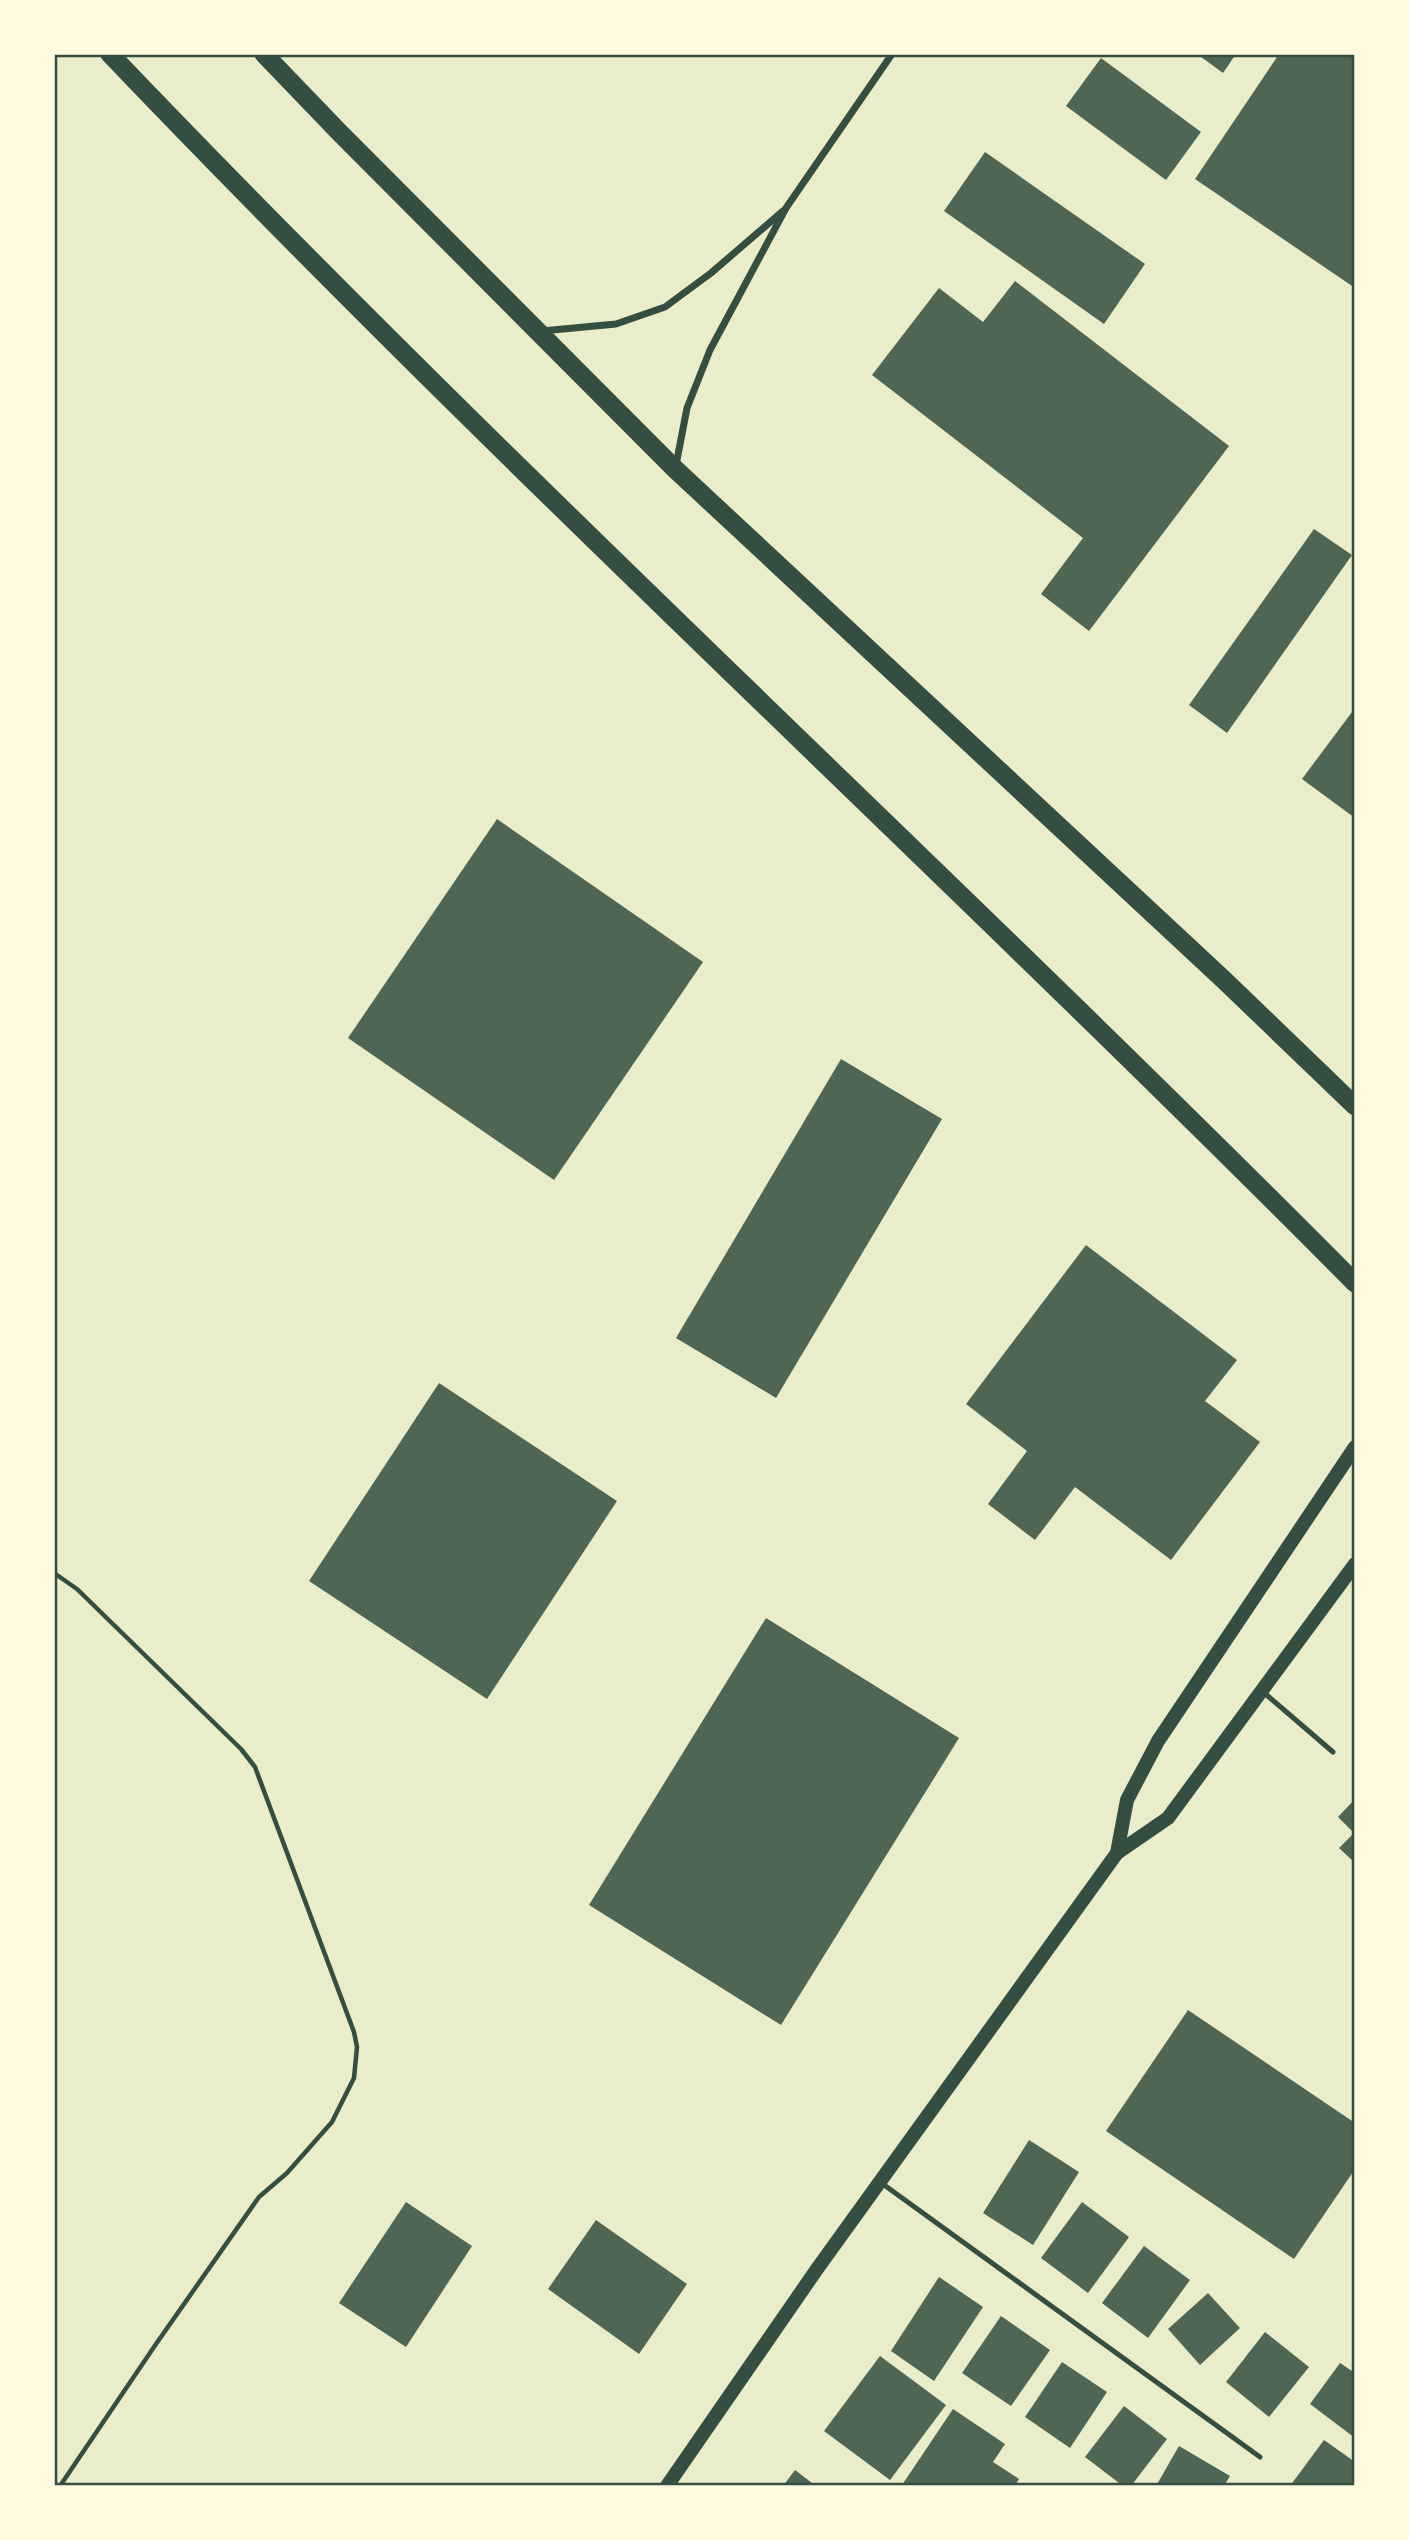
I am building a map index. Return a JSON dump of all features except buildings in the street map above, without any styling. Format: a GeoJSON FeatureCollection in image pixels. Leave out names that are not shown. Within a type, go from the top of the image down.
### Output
{"type":"FeatureCollection","features":[{"type":"Feature","properties":{"kind":"highway"},"geometry":{"type":"LineString","coordinates":[[110,54],[444,393],[1138,1065],[1355,1283]]}},
{"type":"Feature","properties":{"kind":"highway"},"geometry":{"type":"LineString","coordinates":[[264,54],[338,132],[675,469],[1224,980],[1355,1106]]}},
{"type":"Feature","properties":{"kind":"main road"},"geometry":{"type":"LineString","coordinates":[[1117,1853],[1127,1800],[1157,1741],[1355,1447]]}},
{"type":"Feature","properties":{"kind":"main road"},"geometry":{"type":"LineString","coordinates":[[667,2486],[880,2182],[1117,1853],[1167,1818],[1355,1564]]}},
{"type":"Feature","properties":{"kind":"street"},"geometry":{"type":"LineString","coordinates":[[675,469],[687,408],[710,350],[786,208],[892,54]]}},
{"type":"Feature","properties":{"kind":"street"},"geometry":{"type":"LineString","coordinates":[[537,332],[616,324],[665,307],[712,273],[786,208]]}},
{"type":"Feature","properties":{"kind":"lane"},"geometry":{"type":"LineString","coordinates":[[1262,1691],[1333,1752]]}},
{"type":"Feature","properties":{"kind":"lane"},"geometry":{"type":"LineString","coordinates":[[880,2182],[1260,2457]]}},
{"type":"Feature","properties":{"kind":"path"},"geometry":{"type":"LineString","coordinates":[[54,1573],[77,1589],[241,1749],[255,1767],[354,2032],[357,2047],[354,2078],[332,2122],[287,2173],[259,2197],[60,2486]]}}]}
